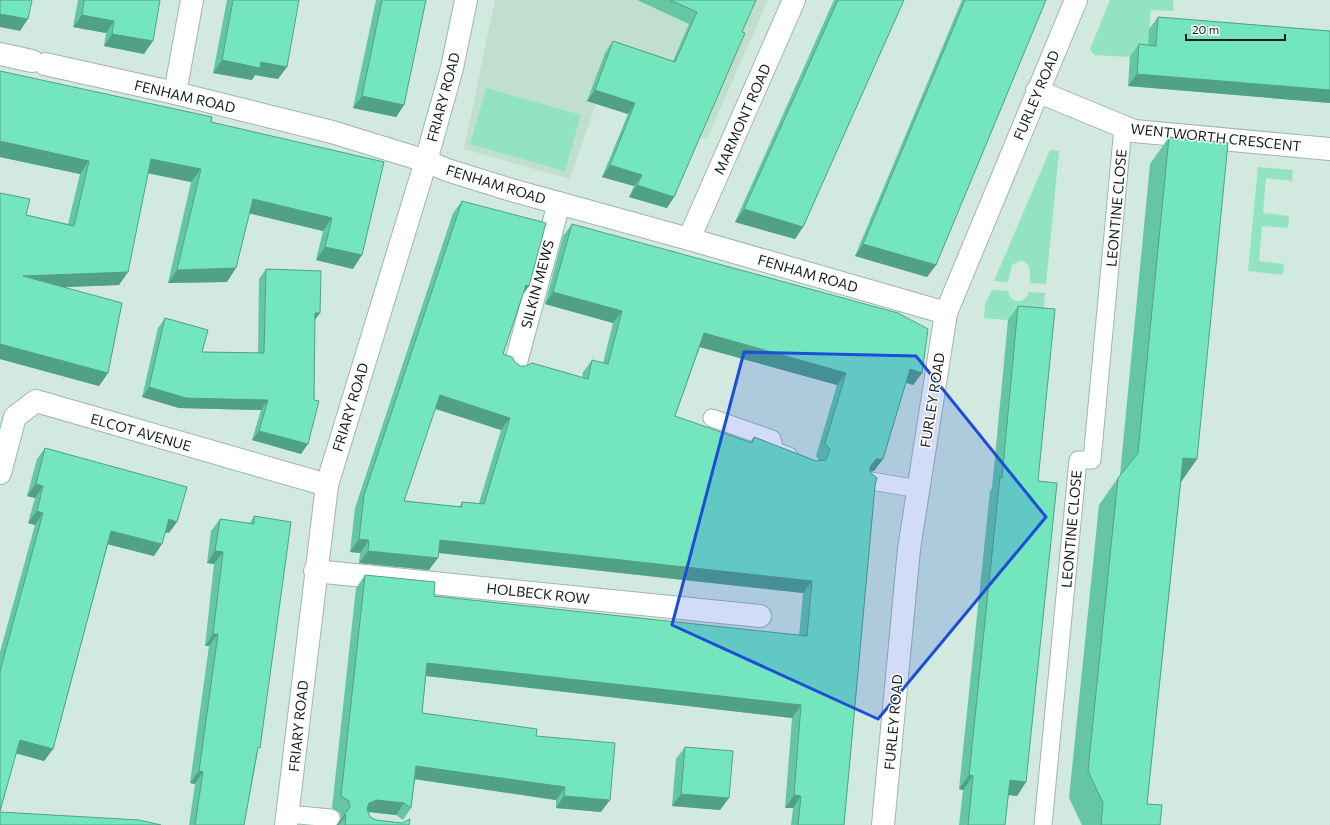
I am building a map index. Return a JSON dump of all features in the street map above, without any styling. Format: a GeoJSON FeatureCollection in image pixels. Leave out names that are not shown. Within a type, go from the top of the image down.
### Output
{"type":"FeatureCollection","features":[{"type":"Feature","properties":{"kind":"street"},"geometry":{"type":"LineString","coordinates":[[175,93],[192,0]]}},
{"type":"Feature","properties":{"kind":"street","name":"FRIARY ROAD"},"geometry":{"type":"LineString","coordinates":[[287,819],[315,571],[327,485],[426,161],[452,68],[466,0]]}},
{"type":"Feature","properties":{"kind":"street","name":"MARMONT ROAD"},"geometry":{"type":"LineString","coordinates":[[689,239],[794,0]]}},
{"type":"Feature","properties":{"kind":"street","name":"FURLEY ROAD"},"geometry":{"type":"LineString","coordinates":[[883,825],[909,549],[946,313],[1076,0]]}},
{"type":"Feature","properties":{"kind":"street","name":"FENHAM ROAD"},"geometry":{"type":"LineString","coordinates":[[0,54],[175,93],[332,132],[426,161],[447,170],[508,189],[946,313]]}},
{"type":"Feature","properties":{"kind":"street","name":"WENTWORTH CRESCENT"},"geometry":{"type":"LineString","coordinates":[[1037,91],[1134,131],[1330,149]]}},
{"type":"Feature","properties":{"kind":"street","name":"SILKIN MEWS"},"geometry":{"type":"LineString","coordinates":[[515,366],[559,203]]}},
{"type":"Feature","properties":{"kind":"street","name":"ELCOT AVENUE"},"geometry":{"type":"LineString","coordinates":[[0,473],[15,417],[36,402],[327,485]]}},
{"type":"Feature","properties":{"kind":"street","name":"HOLBECK ROW"},"geometry":{"type":"LineString","coordinates":[[315,571],[760,616]]}},
{"type":"Feature","properties":{"kind":"lane","name":"LEONTINE CLOSE"},"geometry":{"type":"LineString","coordinates":[[1043,825],[1078,460],[1092,460],[1123,127]]}},
{"type":"Feature","properties":{"kind":"lane"},"geometry":{"type":"LineString","coordinates":[[712,418],[772,439],[775,451],[804,461]]}},
{"type":"Feature","properties":{"kind":"lane"},"geometry":{"type":"LineString","coordinates":[[871,481],[919,488]]}},
{"type":"Feature","properties":{"kind":"lane"},"geometry":{"type":"LineString","coordinates":[[287,819],[331,818]]}},
{"type":"Feature","properties":{"kind":"highlighted area"},"geometry":{"type":"Polygon","coordinates":[[[744,352],[916,356],[1046,517],[878,719],[672,625],[744,352]]]}},
{"type":"Feature","properties":{"kind":"shaded area"},"geometry":{"type":"Polygon","coordinates":[[[495,0],[768,0],[707,139],[596,104],[570,179],[464,149],[495,0]]]}},
{"type":"Feature","properties":{"kind":"green space"},"geometry":{"type":"Polygon","coordinates":[[[1110,0],[1175,0],[1173,1],[1173,11],[1151,10],[1147,58],[1094,55],[1090,49],[1110,0]]]}},
{"type":"Feature","properties":{"kind":"green space"},"geometry":{"type":"Polygon","coordinates":[[[486,88],[581,115],[565,171],[470,144],[486,88]]]}},
{"type":"Feature","properties":{"kind":"green space"},"geometry":{"type":"Polygon","coordinates":[[[1050,150],[1059,151],[1046,284],[1030,283],[1028,265],[1022,261],[1012,265],[1008,282],[994,281],[1050,150]]]}},
{"type":"Feature","properties":{"kind":"green space"},"geometry":{"type":"Polygon","coordinates":[[[1258,167],[1293,170],[1292,181],[1266,178],[1263,213],[1289,216],[1288,228],[1262,226],[1259,261],[1284,264],[1283,275],[1248,271],[1258,167]]]}},
{"type":"Feature","properties":{"kind":"green space"},"geometry":{"type":"Polygon","coordinates":[[[992,290],[1008,291],[1012,298],[1018,301],[1024,299],[1029,292],[1045,293],[1042,323],[984,318],[985,305],[992,290]]]}},
{"type":"Feature","properties":{"kind":"building"},"geometry":{"type":"Polygon","coordinates":[[[0,0],[32,0],[28,19],[0,14],[0,0]]]}},
{"type":"Feature","properties":{"kind":"building"},"geometry":{"type":"Polygon","coordinates":[[[84,0],[160,0],[153,41],[112,34],[114,21],[82,15],[84,0]]]}},
{"type":"Feature","properties":{"kind":"building"},"geometry":{"type":"Polygon","coordinates":[[[233,0],[299,0],[287,67],[261,62],[260,68],[222,60],[233,0]]]}},
{"type":"Feature","properties":{"kind":"building"},"geometry":{"type":"Polygon","coordinates":[[[382,0],[426,0],[404,105],[362,96],[382,0]]]}},
{"type":"Feature","properties":{"kind":"building"},"geometry":{"type":"Polygon","coordinates":[[[670,0],[756,0],[742,32],[745,33],[674,197],[637,185],[642,175],[610,165],[635,103],[595,90],[613,41],[675,62],[697,12],[670,0]]]}},
{"type":"Feature","properties":{"kind":"building"},"geometry":{"type":"Polygon","coordinates":[[[838,0],[904,0],[803,227],[744,209],[838,0]]]}},
{"type":"Feature","properties":{"kind":"building"},"geometry":{"type":"Polygon","coordinates":[[[965,0],[1046,0],[936,265],[863,244],[965,0]]]}},
{"type":"Feature","properties":{"kind":"building"},"geometry":{"type":"Polygon","coordinates":[[[1158,17],[1330,31],[1330,90],[1137,74],[1139,44],[1156,46],[1158,17]]]}},
{"type":"Feature","properties":{"kind":"building"},"geometry":{"type":"Polygon","coordinates":[[[0,71],[212,117],[211,122],[384,162],[362,255],[325,247],[332,218],[253,199],[236,268],[177,270],[201,169],[151,159],[128,272],[23,276],[122,303],[108,373],[0,344],[0,193],[30,199],[26,215],[74,226],[89,161],[0,141],[0,71]]]}},
{"type":"Feature","properties":{"kind":"building"},"geometry":{"type":"Polygon","coordinates":[[[1169,137],[1228,143],[1197,459],[1183,458],[1147,804],[1162,805],[1160,825],[1101,825],[1103,803],[1088,771],[1118,478],[1138,453],[1169,137]]]}},
{"type":"Feature","properties":{"kind":"building"},"geometry":{"type":"Polygon","coordinates":[[[462,201],[546,223],[529,286],[526,285],[503,354],[512,357],[520,366],[526,366],[532,363],[588,379],[592,360],[608,364],[622,311],[553,292],[572,224],[898,313],[928,329],[922,373],[910,369],[883,459],[876,459],[870,467],[870,472],[877,478],[875,486],[844,825],[798,825],[801,796],[794,795],[801,705],[427,663],[422,713],[537,729],[536,736],[615,743],[610,800],[564,796],[565,787],[416,766],[411,808],[404,803],[377,800],[369,803],[367,809],[370,817],[376,820],[402,823],[410,819],[409,825],[345,825],[346,815],[344,815],[350,807],[349,801],[341,796],[365,575],[435,582],[434,596],[807,636],[812,581],[440,540],[438,558],[368,551],[369,540],[359,539],[364,495],[462,201]],[[704,333],[675,416],[752,443],[754,437],[816,461],[826,460],[830,450],[825,443],[846,373],[704,333]],[[440,395],[404,501],[462,507],[462,502],[484,504],[510,418],[440,395]]]}},
{"type":"Feature","properties":{"kind":"building"},"geometry":{"type":"Polygon","coordinates":[[[266,269],[321,271],[320,313],[315,313],[314,400],[319,401],[308,444],[259,431],[268,400],[186,398],[149,387],[165,318],[208,330],[202,352],[264,353],[266,269]]]}},
{"type":"Feature","properties":{"kind":"building"},"geometry":{"type":"Polygon","coordinates":[[[1018,306],[1055,309],[1038,481],[1057,483],[1026,782],[1010,780],[1005,825],[968,825],[973,776],[969,775],[1000,477],[1002,478],[1018,306]]]}},
{"type":"Feature","properties":{"kind":"building"},"geometry":{"type":"Polygon","coordinates":[[[45,448],[187,487],[177,522],[169,519],[162,544],[111,531],[53,749],[20,740],[0,811],[0,671],[43,513],[37,511],[43,486],[36,484],[45,448]]]}},
{"type":"Feature","properties":{"kind":"building"},"geometry":{"type":"Polygon","coordinates":[[[254,516],[291,522],[260,748],[258,747],[244,825],[195,825],[203,772],[199,771],[218,634],[213,634],[223,552],[215,551],[220,519],[254,524],[254,516]]]}},
{"type":"Feature","properties":{"kind":"building"},"geometry":{"type":"Polygon","coordinates":[[[685,747],[733,751],[729,798],[681,794],[685,747]]]}},
{"type":"Feature","properties":{"kind":"building"},"geometry":{"type":"Polygon","coordinates":[[[0,812],[139,820],[161,825],[0,825],[0,812]]]}}]}
